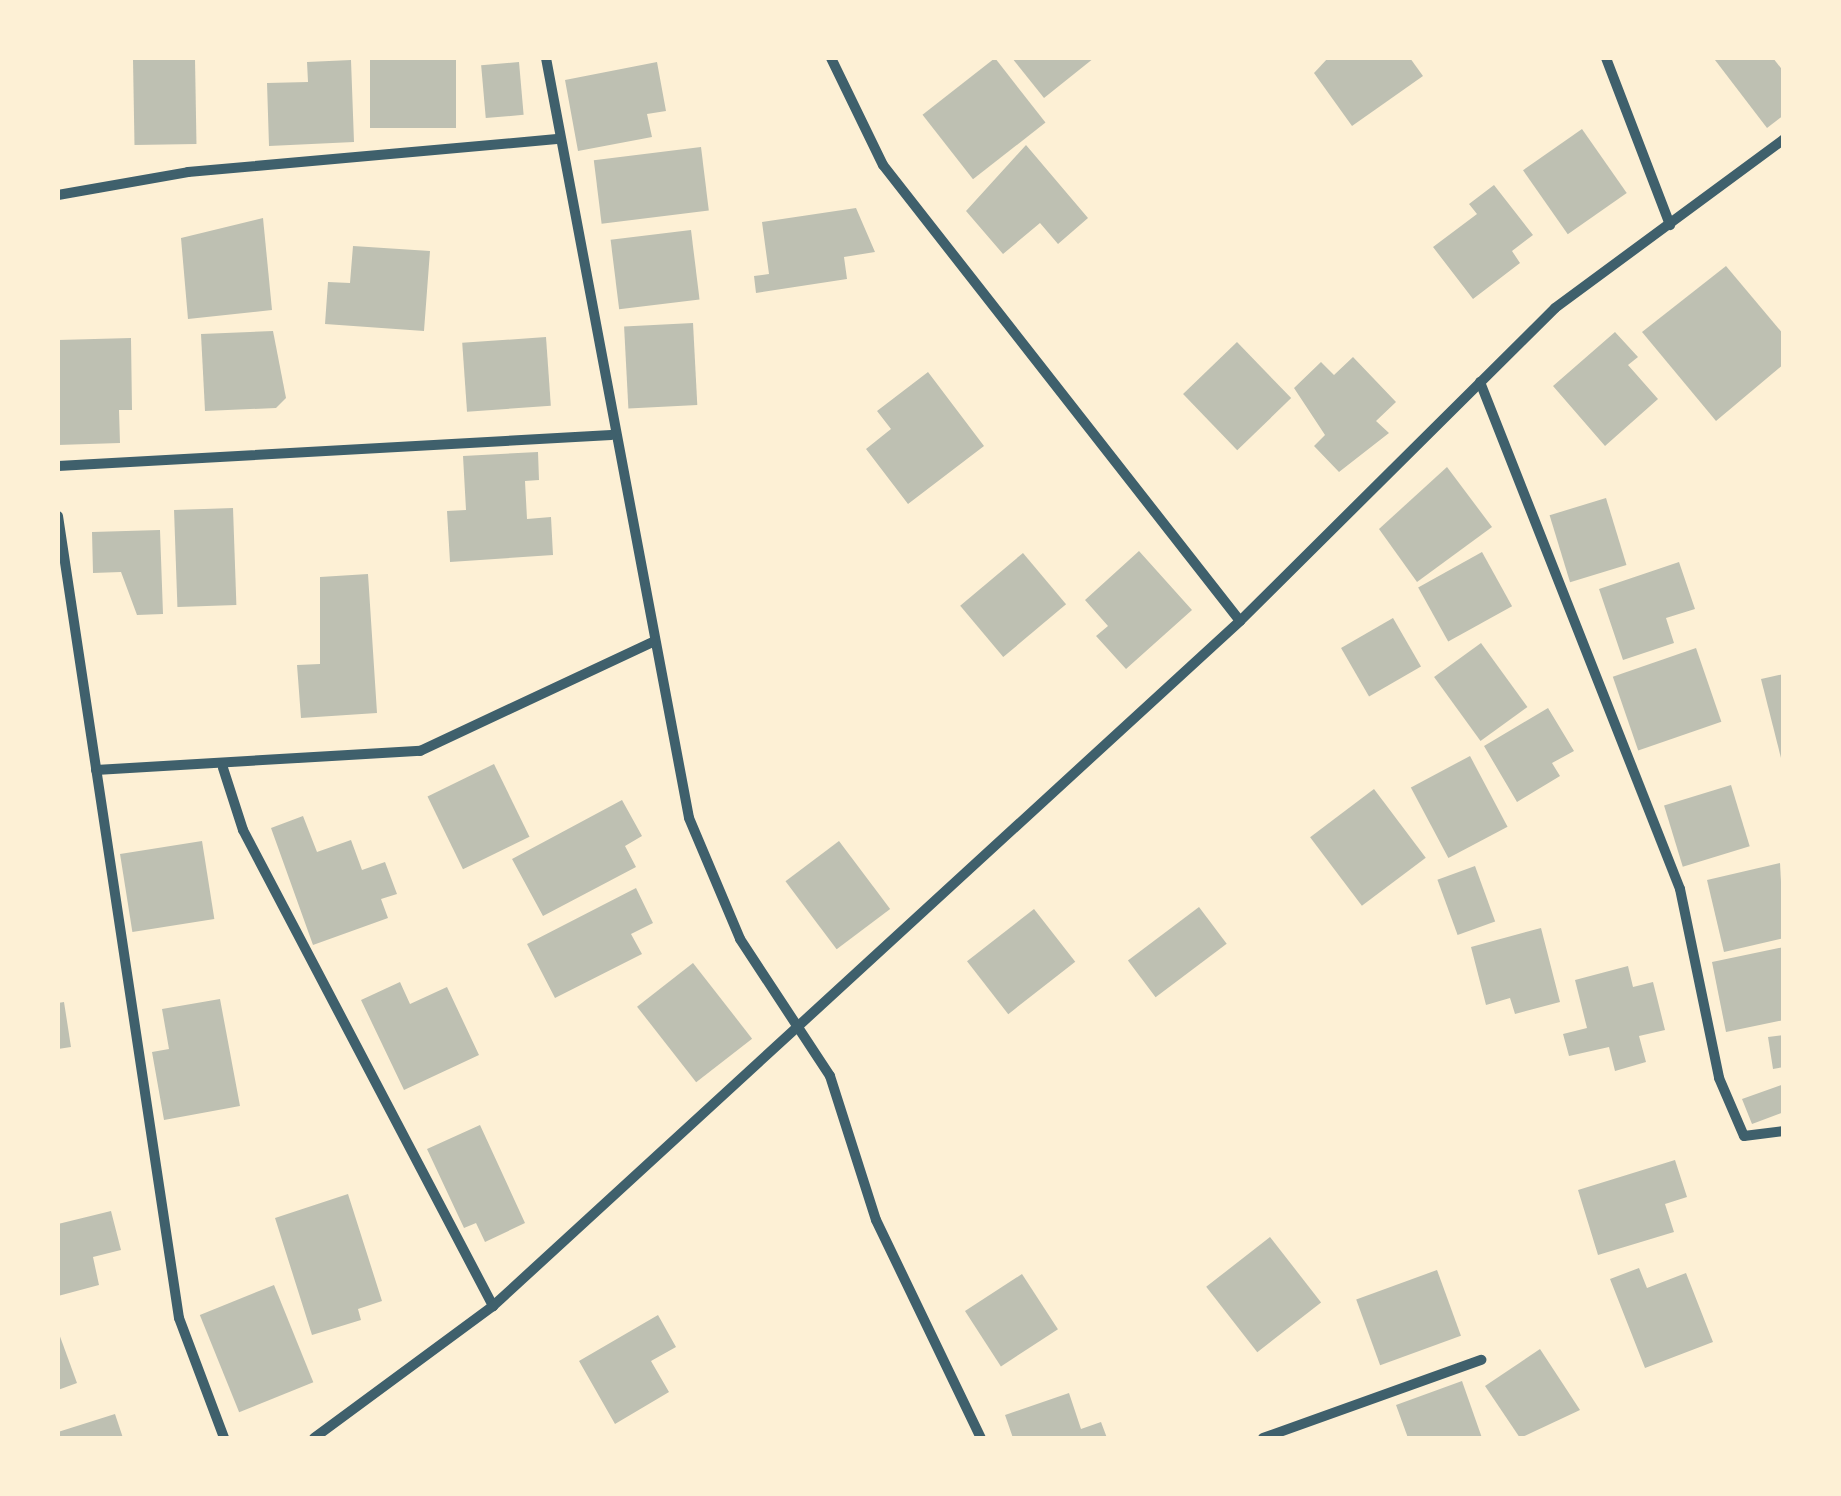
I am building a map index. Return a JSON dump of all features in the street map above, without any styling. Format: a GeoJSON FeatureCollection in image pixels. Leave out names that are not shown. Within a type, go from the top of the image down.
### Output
{"type":"FeatureCollection","features":[{"type":"Feature","properties":{"kind":"street"},"geometry":{"type":"LineString","coordinates":[[546,58],[611,435],[689,818],[740,939],[794,1029],[830,1076],[876,1220],[981,1438]]}},
{"type":"Feature","properties":{"kind":"street"},"geometry":{"type":"LineString","coordinates":[[831,58],[883,165],[1240,620]]}},
{"type":"Feature","properties":{"kind":"street"},"geometry":{"type":"LineString","coordinates":[[1606,58],[1670,225]]}},
{"type":"Feature","properties":{"kind":"street"},"geometry":{"type":"LineString","coordinates":[[58,196],[188,172],[560,139]]}},
{"type":"Feature","properties":{"kind":"street"},"geometry":{"type":"LineString","coordinates":[[314,1438],[493,1306],[1240,620],[1554,308],[1784,139]]}},
{"type":"Feature","properties":{"kind":"street"},"geometry":{"type":"LineString","coordinates":[[1480,382],[1680,890],[1719,1078],[1744,1136],[1784,1131]]}},
{"type":"Feature","properties":{"kind":"street"},"geometry":{"type":"LineString","coordinates":[[58,466],[611,435]]}},
{"type":"Feature","properties":{"kind":"street"},"geometry":{"type":"LineString","coordinates":[[58,516],[179,1318],[224,1438]]}},
{"type":"Feature","properties":{"kind":"street"},"geometry":{"type":"LineString","coordinates":[[96,770],[223,768],[420,751],[652,642]]}},
{"type":"Feature","properties":{"kind":"street"},"geometry":{"type":"LineString","coordinates":[[223,768],[243,830],[493,1306]]}},
{"type":"Feature","properties":{"kind":"street"},"geometry":{"type":"LineString","coordinates":[[1263,1438],[1482,1360]]}},
{"type":"Feature","properties":{"kind":"building"},"geometry":{"type":"Polygon","coordinates":[[[370,58],[456,58],[456,128],[370,128],[370,58]]]}},
{"type":"Feature","properties":{"kind":"building"},"geometry":{"type":"Polygon","coordinates":[[[995,58],[1045,123],[973,179],[923,115],[995,58]]]}},
{"type":"Feature","properties":{"kind":"building"},"geometry":{"type":"Polygon","coordinates":[[[1012,58],[1094,58],[1044,98],[1012,58]]]}},
{"type":"Feature","properties":{"kind":"building"},"geometry":{"type":"Polygon","coordinates":[[[1328,58],[1410,58],[1423,76],[1352,126],[1314,73],[1328,58]]]}},
{"type":"Feature","properties":{"kind":"building"},"geometry":{"type":"Polygon","coordinates":[[[1773,58],[1784,72],[1784,115],[1767,128],[1715,60],[1773,58]]]}},
{"type":"Feature","properties":{"kind":"building"},"geometry":{"type":"Polygon","coordinates":[[[195,59],[196,144],[134,145],[133,60],[195,59]]]}},
{"type":"Feature","properties":{"kind":"building"},"geometry":{"type":"Polygon","coordinates":[[[351,60],[354,142],[269,146],[267,83],[308,82],[307,62],[351,60]]]}},
{"type":"Feature","properties":{"kind":"building"},"geometry":{"type":"Polygon","coordinates":[[[519,62],[524,115],[486,118],[481,65],[519,62]]]}},
{"type":"Feature","properties":{"kind":"building"},"geometry":{"type":"Polygon","coordinates":[[[657,62],[666,111],[647,114],[652,137],[578,151],[565,80],[657,62]]]}},
{"type":"Feature","properties":{"kind":"building"},"geometry":{"type":"Polygon","coordinates":[[[1582,129],[1627,193],[1568,234],[1523,170],[1582,129]]]}},
{"type":"Feature","properties":{"kind":"building"},"geometry":{"type":"Polygon","coordinates":[[[1026,145],[1088,218],[1058,244],[1040,223],[1003,254],[966,211],[1026,145]]]}},
{"type":"Feature","properties":{"kind":"building"},"geometry":{"type":"Polygon","coordinates":[[[701,147],[709,211],[602,224],[594,160],[701,147]]]}},
{"type":"Feature","properties":{"kind":"building"},"geometry":{"type":"Polygon","coordinates":[[[1494,185],[1533,235],[1512,251],[1520,263],[1473,299],[1433,247],[1477,214],[1469,204],[1494,185]]]}},
{"type":"Feature","properties":{"kind":"building"},"geometry":{"type":"Polygon","coordinates":[[[856,208],[875,252],[844,257],[847,279],[756,293],[754,276],[769,274],[762,222],[856,208]]]}},
{"type":"Feature","properties":{"kind":"building"},"geometry":{"type":"Polygon","coordinates":[[[263,218],[272,310],[188,319],[181,238],[263,218]]]}},
{"type":"Feature","properties":{"kind":"building"},"geometry":{"type":"Polygon","coordinates":[[[691,230],[700,299],[619,309],[611,240],[691,230]]]}},
{"type":"Feature","properties":{"kind":"building"},"geometry":{"type":"Polygon","coordinates":[[[353,246],[430,251],[424,331],[325,324],[328,282],[350,283],[353,246]]]}},
{"type":"Feature","properties":{"kind":"building"},"geometry":{"type":"Polygon","coordinates":[[[1726,266],[1784,335],[1784,364],[1716,421],[1642,332],[1726,266]]]}},
{"type":"Feature","properties":{"kind":"building"},"geometry":{"type":"Polygon","coordinates":[[[693,323],[697,405],[628,408],[624,327],[693,323]]]}},
{"type":"Feature","properties":{"kind":"building"},"geometry":{"type":"Polygon","coordinates":[[[273,331],[286,398],[276,408],[205,411],[201,334],[273,331]]]}},
{"type":"Feature","properties":{"kind":"building"},"geometry":{"type":"Polygon","coordinates":[[[1615,332],[1638,357],[1628,365],[1658,399],[1605,446],[1553,386],[1615,332]]]}},
{"type":"Feature","properties":{"kind":"building"},"geometry":{"type":"Polygon","coordinates":[[[546,337],[551,406],[467,412],[462,343],[546,337]]]}},
{"type":"Feature","properties":{"kind":"building"},"geometry":{"type":"Polygon","coordinates":[[[131,338],[132,410],[119,410],[120,443],[58,445],[58,340],[131,338]]]}},
{"type":"Feature","properties":{"kind":"building"},"geometry":{"type":"Polygon","coordinates":[[[1237,342],[1291,398],[1237,450],[1183,394],[1237,342]]]}},
{"type":"Feature","properties":{"kind":"building"},"geometry":{"type":"Polygon","coordinates":[[[1353,357],[1396,402],[1376,421],[1389,433],[1339,472],[1314,446],[1325,435],[1294,388],[1321,362],[1334,375],[1353,357]]]}},
{"type":"Feature","properties":{"kind":"building"},"geometry":{"type":"Polygon","coordinates":[[[928,372],[984,446],[908,504],[866,449],[891,429],[877,411],[928,372]]]}},
{"type":"Feature","properties":{"kind":"building"},"geometry":{"type":"Polygon","coordinates":[[[538,452],[539,480],[525,481],[527,519],[551,517],[553,555],[450,562],[447,511],[466,510],[463,456],[538,452]]]}},
{"type":"Feature","properties":{"kind":"building"},"geometry":{"type":"Polygon","coordinates":[[[1447,467],[1492,527],[1417,582],[1379,529],[1447,467]]]}},
{"type":"Feature","properties":{"kind":"building"},"geometry":{"type":"Polygon","coordinates":[[[1606,498],[1626,565],[1570,582],[1550,515],[1606,498]]]}},
{"type":"Feature","properties":{"kind":"building"},"geometry":{"type":"Polygon","coordinates":[[[233,508],[236,605],[177,607],[174,510],[233,508]]]}},
{"type":"Feature","properties":{"kind":"building"},"geometry":{"type":"Polygon","coordinates":[[[160,530],[163,614],[137,615],[121,572],[93,573],[92,532],[160,530]]]}},
{"type":"Feature","properties":{"kind":"building"},"geometry":{"type":"Polygon","coordinates":[[[1139,551],[1192,610],[1126,669],[1096,636],[1108,626],[1085,600],[1139,551]]]}},
{"type":"Feature","properties":{"kind":"building"},"geometry":{"type":"Polygon","coordinates":[[[1482,552],[1512,606],[1448,642],[1418,587],[1482,552]]]}},
{"type":"Feature","properties":{"kind":"building"},"geometry":{"type":"Polygon","coordinates":[[[1023,553],[1066,604],[1003,657],[960,606],[1023,553]]]}},
{"type":"Feature","properties":{"kind":"building"},"geometry":{"type":"Polygon","coordinates":[[[1679,562],[1695,609],[1666,618],[1674,643],[1623,660],[1599,589],[1679,562]]]}},
{"type":"Feature","properties":{"kind":"building"},"geometry":{"type":"Polygon","coordinates":[[[368,574],[377,713],[301,718],[297,665],[320,664],[320,577],[368,574]]]}},
{"type":"Feature","properties":{"kind":"building"},"geometry":{"type":"Polygon","coordinates":[[[1393,618],[1421,666],[1369,696],[1341,648],[1393,618]]]}},
{"type":"Feature","properties":{"kind":"building"},"geometry":{"type":"Polygon","coordinates":[[[1481,643],[1527,707],[1481,741],[1434,677],[1481,643]]]}},
{"type":"Feature","properties":{"kind":"building"},"geometry":{"type":"Polygon","coordinates":[[[1696,648],[1721,722],[1638,750],[1613,677],[1696,648]]]}},
{"type":"Feature","properties":{"kind":"building"},"geometry":{"type":"Polygon","coordinates":[[[1784,674],[1784,762],[1782,762],[1761,679],[1784,674]]]}},
{"type":"Feature","properties":{"kind":"building"},"geometry":{"type":"Polygon","coordinates":[[[1548,708],[1574,751],[1552,763],[1560,776],[1517,802],[1484,746],[1548,708]]]}},
{"type":"Feature","properties":{"kind":"building"},"geometry":{"type":"Polygon","coordinates":[[[1470,756],[1508,827],[1448,858],[1411,787],[1470,756]]]}},
{"type":"Feature","properties":{"kind":"building"},"geometry":{"type":"Polygon","coordinates":[[[494,764],[530,837],[463,869],[427,796],[494,764]]]}},
{"type":"Feature","properties":{"kind":"building"},"geometry":{"type":"Polygon","coordinates":[[[1731,785],[1750,846],[1683,867],[1664,805],[1731,785]]]}},
{"type":"Feature","properties":{"kind":"building"},"geometry":{"type":"Polygon","coordinates":[[[1374,789],[1426,858],[1362,906],[1310,837],[1374,789]]]}},
{"type":"Feature","properties":{"kind":"building"},"geometry":{"type":"Polygon","coordinates":[[[622,800],[642,836],[625,846],[636,867],[543,916],[512,859],[622,800]]]}},
{"type":"Feature","properties":{"kind":"building"},"geometry":{"type":"Polygon","coordinates":[[[303,816],[317,852],[351,840],[362,870],[385,862],[397,894],[381,899],[388,918],[313,945],[271,828],[303,816]]]}},
{"type":"Feature","properties":{"kind":"building"},"geometry":{"type":"Polygon","coordinates":[[[202,841],[214,919],[132,932],[120,854],[202,841]]]}},
{"type":"Feature","properties":{"kind":"building"},"geometry":{"type":"Polygon","coordinates":[[[839,841],[890,909],[837,949],[785,881],[839,841]]]}},
{"type":"Feature","properties":{"kind":"building"},"geometry":{"type":"Polygon","coordinates":[[[1780,863],[1784,938],[1724,952],[1707,880],[1780,863]]]}},
{"type":"Feature","properties":{"kind":"building"},"geometry":{"type":"Polygon","coordinates":[[[1475,866],[1495,921],[1458,935],[1437,880],[1475,866]]]}},
{"type":"Feature","properties":{"kind":"building"},"geometry":{"type":"Polygon","coordinates":[[[636,888],[653,923],[631,934],[642,954],[555,998],[527,944],[636,888]]]}},
{"type":"Feature","properties":{"kind":"building"},"geometry":{"type":"Polygon","coordinates":[[[1199,907],[1227,944],[1156,997],[1128,961],[1199,907]]]}},
{"type":"Feature","properties":{"kind":"building"},"geometry":{"type":"Polygon","coordinates":[[[1034,909],[1075,962],[1008,1014],[967,961],[1034,909]]]}},
{"type":"Feature","properties":{"kind":"building"},"geometry":{"type":"Polygon","coordinates":[[[1541,928],[1560,1002],[1515,1014],[1510,998],[1486,1005],[1471,947],[1541,928]]]}},
{"type":"Feature","properties":{"kind":"building"},"geometry":{"type":"Polygon","coordinates":[[[1784,947],[1784,1020],[1726,1032],[1712,962],[1784,947]]]}},
{"type":"Feature","properties":{"kind":"building"},"geometry":{"type":"Polygon","coordinates":[[[693,963],[752,1039],[696,1082],[637,1007],[693,963]]]}},
{"type":"Feature","properties":{"kind":"building"},"geometry":{"type":"Polygon","coordinates":[[[1628,966],[1633,987],[1653,982],[1665,1030],[1639,1036],[1646,1062],[1615,1071],[1609,1047],[1569,1056],[1563,1034],[1587,1028],[1575,980],[1628,966]]]}},
{"type":"Feature","properties":{"kind":"building"},"geometry":{"type":"Polygon","coordinates":[[[400,982],[410,1004],[447,987],[479,1055],[404,1090],[361,1000],[400,982]]]}},
{"type":"Feature","properties":{"kind":"building"},"geometry":{"type":"Polygon","coordinates":[[[220,999],[240,1106],[164,1120],[152,1052],[169,1049],[162,1009],[220,999]]]}},
{"type":"Feature","properties":{"kind":"building"},"geometry":{"type":"Polygon","coordinates":[[[64,1002],[71,1047],[58,1049],[58,1003],[64,1002]]]}},
{"type":"Feature","properties":{"kind":"building"},"geometry":{"type":"Polygon","coordinates":[[[1784,1035],[1784,1067],[1773,1069],[1768,1037],[1784,1035]]]}},
{"type":"Feature","properties":{"kind":"building"},"geometry":{"type":"Polygon","coordinates":[[[1784,1084],[1784,1112],[1752,1124],[1742,1099],[1784,1084]]]}},
{"type":"Feature","properties":{"kind":"building"},"geometry":{"type":"Polygon","coordinates":[[[480,1125],[525,1223],[485,1242],[476,1223],[464,1228],[427,1149],[480,1125]]]}},
{"type":"Feature","properties":{"kind":"building"},"geometry":{"type":"Polygon","coordinates":[[[1675,1160],[1687,1197],[1665,1204],[1674,1232],[1598,1255],[1578,1190],[1675,1160]]]}},
{"type":"Feature","properties":{"kind":"building"},"geometry":{"type":"Polygon","coordinates":[[[348,1194],[382,1301],[358,1309],[361,1320],[312,1335],[275,1218],[348,1194]]]}},
{"type":"Feature","properties":{"kind":"building"},"geometry":{"type":"Polygon","coordinates":[[[111,1211],[121,1250],[93,1257],[99,1285],[58,1296],[58,1224],[111,1211]]]}},
{"type":"Feature","properties":{"kind":"building"},"geometry":{"type":"Polygon","coordinates":[[[1270,1237],[1321,1302],[1257,1352],[1206,1287],[1270,1237]]]}},
{"type":"Feature","properties":{"kind":"building"},"geometry":{"type":"Polygon","coordinates":[[[1639,1268],[1647,1288],[1686,1273],[1713,1342],[1645,1368],[1610,1279],[1639,1268]]]}},
{"type":"Feature","properties":{"kind":"building"},"geometry":{"type":"Polygon","coordinates":[[[1437,1270],[1461,1336],[1380,1365],[1356,1299],[1437,1270]]]}},
{"type":"Feature","properties":{"kind":"building"},"geometry":{"type":"Polygon","coordinates":[[[1022,1274],[1058,1329],[1001,1366],[965,1311],[1022,1274]]]}},
{"type":"Feature","properties":{"kind":"building"},"geometry":{"type":"Polygon","coordinates":[[[274,1285],[313,1382],[239,1412],[200,1315],[274,1285]]]}},
{"type":"Feature","properties":{"kind":"building"},"geometry":{"type":"Polygon","coordinates":[[[658,1315],[676,1347],[651,1361],[669,1392],[615,1424],[579,1361],[658,1315]]]}},
{"type":"Feature","properties":{"kind":"building"},"geometry":{"type":"Polygon","coordinates":[[[58,1331],[77,1383],[58,1390],[58,1331]]]}},
{"type":"Feature","properties":{"kind":"building"},"geometry":{"type":"Polygon","coordinates":[[[1540,1349],[1580,1410],[1520,1438],[1485,1386],[1540,1349]]]}},
{"type":"Feature","properties":{"kind":"building"},"geometry":{"type":"Polygon","coordinates":[[[1462,1381],[1482,1438],[1408,1438],[1396,1405],[1462,1381]]]}},
{"type":"Feature","properties":{"kind":"building"},"geometry":{"type":"Polygon","coordinates":[[[1069,1393],[1081,1429],[1101,1422],[1107,1438],[1013,1438],[1005,1415],[1069,1393]]]}},
{"type":"Feature","properties":{"kind":"building"},"geometry":{"type":"Polygon","coordinates":[[[115,1414],[123,1438],[58,1438],[58,1432],[115,1414]]]}}]}
